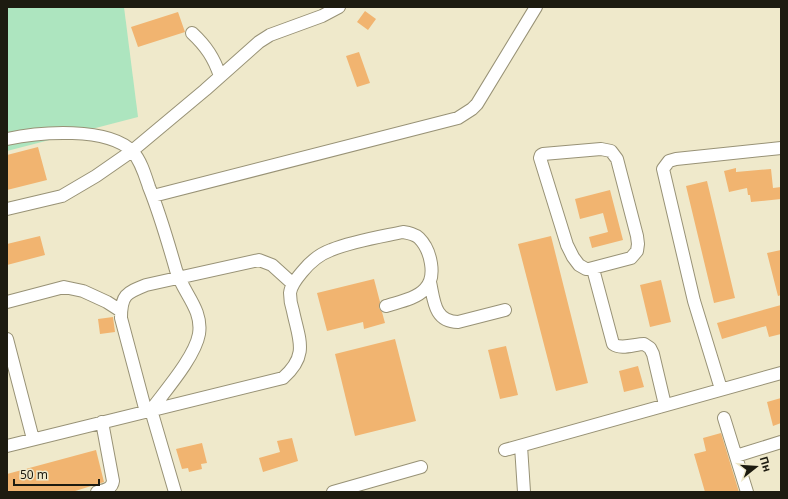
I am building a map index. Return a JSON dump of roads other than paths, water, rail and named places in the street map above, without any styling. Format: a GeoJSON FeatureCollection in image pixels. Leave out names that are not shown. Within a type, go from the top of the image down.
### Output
{"type":"FeatureCollection","features":[{"type":"Feature","properties":{"kind":"lane"},"geometry":{"type":"LineString","coordinates":[[7,209],[68,193],[96,176],[132,151],[248,51],[270,35],[322,16],[339,7]]}},
{"type":"Feature","properties":{"kind":"lane"},"geometry":{"type":"LineString","coordinates":[[153,196],[458,118],[472,110],[477,104],[536,7]]}},
{"type":"Feature","properties":{"kind":"lane"},"geometry":{"type":"LineString","coordinates":[[192,33],[212,55],[216,62],[220,76]]}},
{"type":"Feature","properties":{"kind":"lane"},"geometry":{"type":"LineString","coordinates":[[7,139],[27,134],[67,132],[109,138],[132,151],[139,161],[162,222],[178,278],[197,310],[200,323],[196,346],[189,358],[148,411]]}},
{"type":"Feature","properties":{"kind":"lane"},"geometry":{"type":"LineString","coordinates":[[721,389],[694,301],[663,169],[669,161],[676,159],[781,148]]}},
{"type":"Feature","properties":{"kind":"lane"},"geometry":{"type":"LineString","coordinates":[[601,149],[611,151],[615,156],[635,228],[638,244],[637,251],[631,258],[593,269],[583,268],[573,257],[542,165],[540,158],[542,154],[601,149]]}},
{"type":"Feature","properties":{"kind":"lane"},"geometry":{"type":"LineString","coordinates":[[7,446],[283,378],[293,369],[299,357],[300,345],[290,302],[290,292],[293,284],[310,263],[331,250],[403,232],[411,233],[419,238],[426,246],[432,274],[430,282],[426,289],[418,295],[386,306]]}},
{"type":"Feature","properties":{"kind":"lane"},"geometry":{"type":"LineString","coordinates":[[174,492],[148,411],[122,318],[121,304],[125,297],[134,290],[146,285],[260,260],[272,265],[293,284]]}},
{"type":"Feature","properties":{"kind":"lane"},"geometry":{"type":"LineString","coordinates":[[593,269],[613,344],[616,347],[620,347],[644,344],[650,348],[653,354],[665,405]]}},
{"type":"Feature","properties":{"kind":"lane"},"geometry":{"type":"LineString","coordinates":[[430,282],[435,305],[444,319],[450,322],[458,322],[505,310]]}},
{"type":"Feature","properties":{"kind":"lane"},"geometry":{"type":"LineString","coordinates":[[7,302],[64,288],[73,288],[89,293],[121,311]]}},
{"type":"Feature","properties":{"kind":"lane"},"geometry":{"type":"LineString","coordinates":[[7,339],[33,440]]}},
{"type":"Feature","properties":{"kind":"lane"},"geometry":{"type":"LineString","coordinates":[[505,450],[781,372]]}},
{"type":"Feature","properties":{"kind":"lane"},"geometry":{"type":"LineString","coordinates":[[724,418],[747,492]]}},
{"type":"Feature","properties":{"kind":"lane"},"geometry":{"type":"LineString","coordinates":[[97,492],[110,488],[114,481],[102,422]]}},
{"type":"Feature","properties":{"kind":"lane"},"geometry":{"type":"LineString","coordinates":[[736,456],[781,442]]}},
{"type":"Feature","properties":{"kind":"lane"},"geometry":{"type":"LineString","coordinates":[[522,446],[524,492]]}},
{"type":"Feature","properties":{"kind":"lane"},"geometry":{"type":"LineString","coordinates":[[333,492],[422,467]]}}]}
